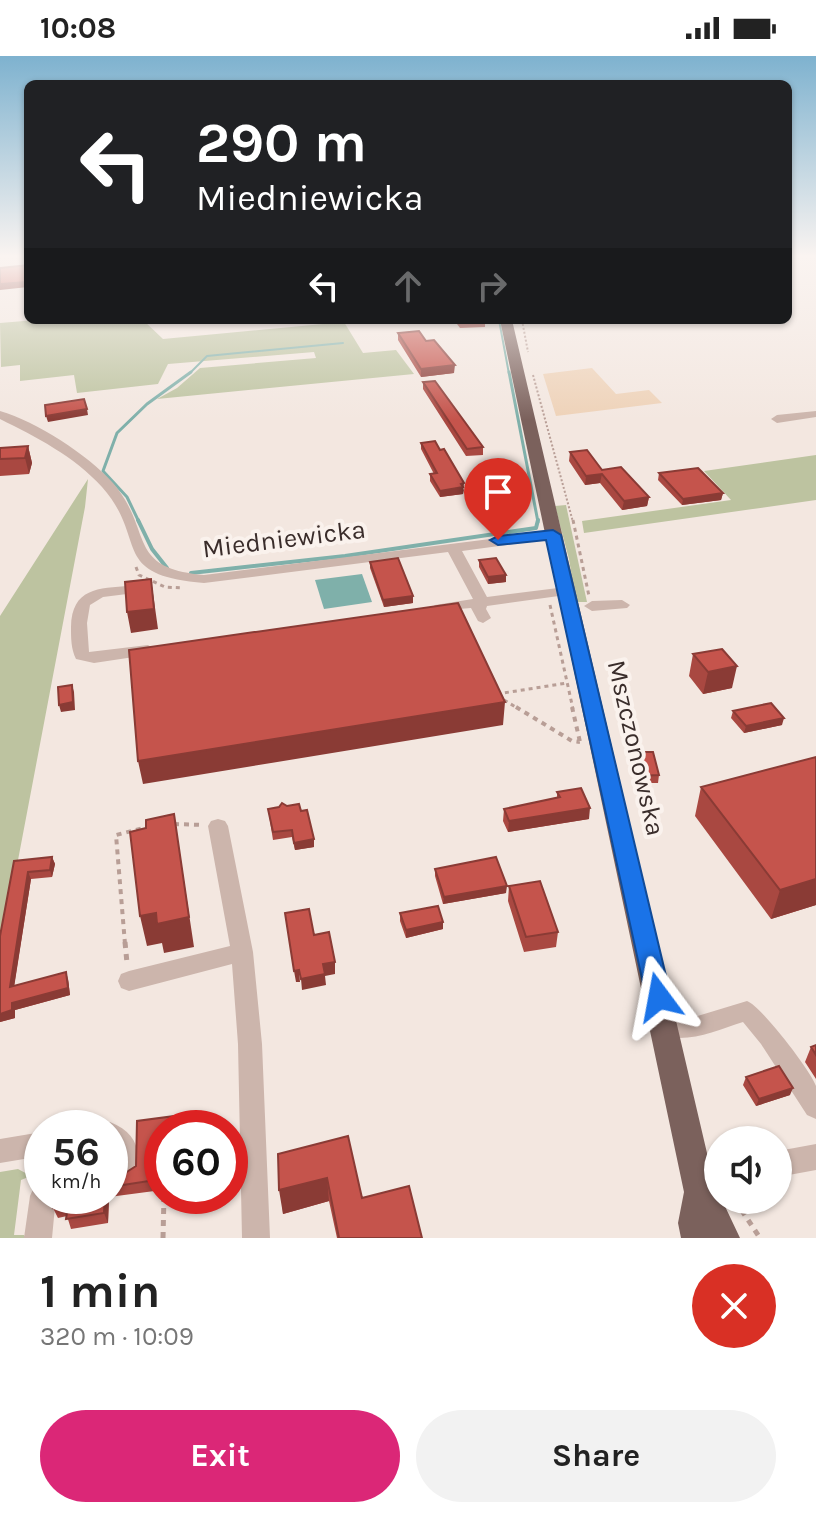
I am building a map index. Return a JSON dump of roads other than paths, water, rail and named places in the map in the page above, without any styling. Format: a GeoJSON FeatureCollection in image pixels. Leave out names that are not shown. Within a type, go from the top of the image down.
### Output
{"type":"FeatureCollection","features":[{"type":"Feature","properties":{"kind":"main road","name":"Mszczonowska"},"geometry":{"type":"LineString","coordinates":[[507,324],[553,535],[558,596],[704,1175],[695,1223],[698,1238]]}},
{"type":"Feature","properties":{"kind":"main road","name":"Mszczonowska"},"geometry":{"type":"LineString","coordinates":[[716,1214],[723,1238]]}},
{"type":"Feature","properties":{"kind":"street","name":"Miedniewicka"},"geometry":{"type":"LineString","coordinates":[[0,414],[51,440],[102,480],[118,499],[139,551],[148,564],[162,574],[178,579],[204,579],[553,535]]}},
{"type":"Feature","properties":{"kind":"street"},"geometry":{"type":"LineString","coordinates":[[777,419],[816,414]]}},
{"type":"Feature","properties":{"kind":"street"},"geometry":{"type":"LineString","coordinates":[[452,546],[482,610]]}},
{"type":"Feature","properties":{"kind":"street"},"geometry":{"type":"LineString","coordinates":[[130,590],[97,594],[83,601],[79,608],[82,655],[94,658],[171,647]]}},
{"type":"Feature","properties":{"kind":"street"},"geometry":{"type":"LineString","coordinates":[[420,611],[482,610],[558,596]]}},
{"type":"Feature","properties":{"kind":"street"},"geometry":{"type":"LineString","coordinates":[[592,606],[622,605]]}},
{"type":"Feature","properties":{"kind":"street"},"geometry":{"type":"LineString","coordinates":[[218,826],[242,952],[250,1044],[256,1238]]}},
{"type":"Feature","properties":{"kind":"street"},"geometry":{"type":"LineString","coordinates":[[129,981],[242,952]]}},
{"type":"Feature","properties":{"kind":"street"},"geometry":{"type":"LineString","coordinates":[[665,1027],[691,1028],[747,1011],[769,1037],[816,1107]]}},
{"type":"Feature","properties":{"kind":"street"},"geometry":{"type":"LineString","coordinates":[[0,1151],[24,1147]]}},
{"type":"Feature","properties":{"kind":"street"},"geometry":{"type":"LineString","coordinates":[[792,1161],[816,1157]]}},
{"type":"Feature","properties":{"kind":"street"},"geometry":{"type":"LineString","coordinates":[[38,1238],[41,1214]]}},
{"type":"Feature","properties":{"kind":"water"},"geometry":{"type":"Polygon","coordinates":[[[362,574],[372,602],[324,609],[315,580],[362,574]]]}},
{"type":"Feature","properties":{"kind":"waterway"},"geometry":{"type":"LineString","coordinates":[[500,324],[509,374]]}},
{"type":"Feature","properties":{"kind":"waterway"},"geometry":{"type":"LineString","coordinates":[[191,372],[207,356],[343,343]]}},
{"type":"Feature","properties":{"kind":"waterway"},"geometry":{"type":"LineString","coordinates":[[139,522],[127,497],[103,471],[117,433],[147,404],[191,372]]}},
{"type":"Feature","properties":{"kind":"waterway"},"geometry":{"type":"LineString","coordinates":[[509,372],[538,521]]}},
{"type":"Feature","properties":{"kind":"waterway"},"geometry":{"type":"LineString","coordinates":[[138,520],[152,549],[167,568]]}},
{"type":"Feature","properties":{"kind":"waterway"},"geometry":{"type":"LineString","coordinates":[[191,573],[345,556],[536,528],[538,521]]}}]}
